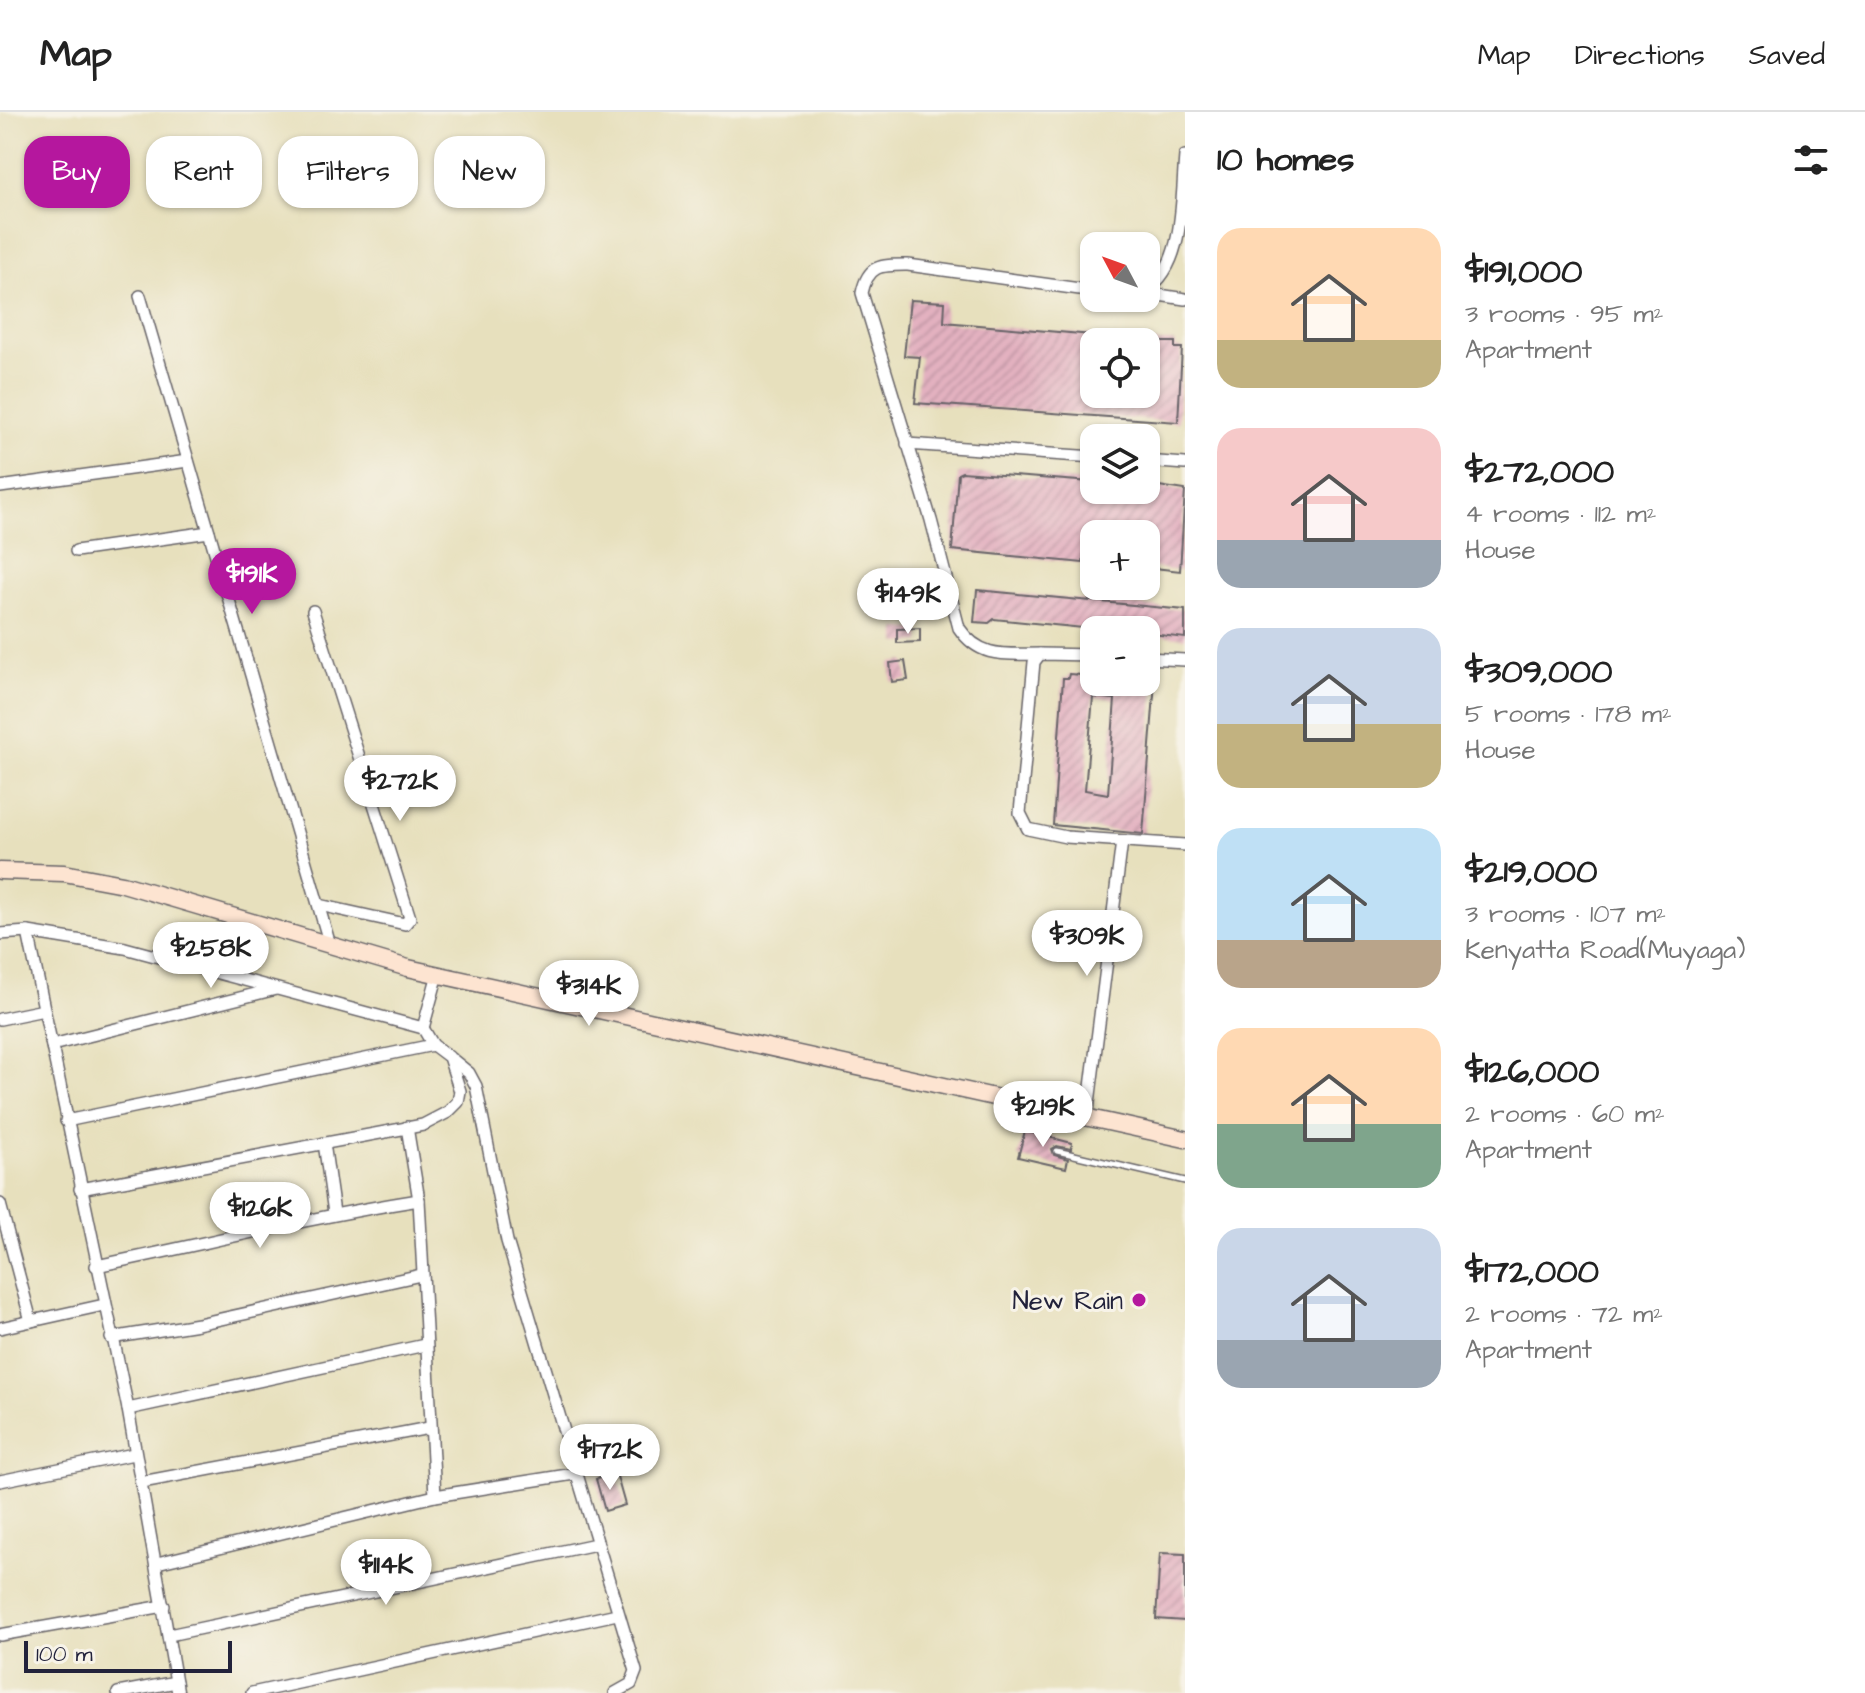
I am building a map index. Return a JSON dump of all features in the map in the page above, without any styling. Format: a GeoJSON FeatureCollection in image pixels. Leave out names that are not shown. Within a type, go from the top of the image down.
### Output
{"type":"FeatureCollection","features":[{"type":"Feature","properties":{"kind":"main road"},"geometry":{"type":"LineString","coordinates":[[0,871],[64,873],[123,884],[438,974],[1185,1139]]}},
{"type":"Feature","properties":{"kind":"street"},"geometry":{"type":"LineString","coordinates":[[1160,283],[1175,258],[1185,156]]}},
{"type":"Feature","properties":{"kind":"street"},"geometry":{"type":"LineString","coordinates":[[1080,289],[908,265],[880,265],[870,269],[862,293],[959,628],[970,643],[983,651],[1080,655]]}},
{"type":"Feature","properties":{"kind":"street"},"geometry":{"type":"LineString","coordinates":[[1160,295],[1185,299]]}},
{"type":"Feature","properties":{"kind":"street"},"geometry":{"type":"LineString","coordinates":[[140,296],[330,945]]}},
{"type":"Feature","properties":{"kind":"street"},"geometry":{"type":"LineString","coordinates":[[907,444],[1080,456]]}},
{"type":"Feature","properties":{"kind":"street"},"geometry":{"type":"LineString","coordinates":[[0,487],[188,461]]}},
{"type":"Feature","properties":{"kind":"street"},"geometry":{"type":"LineString","coordinates":[[1160,462],[1185,464]]}},
{"type":"Feature","properties":{"kind":"street"},"geometry":{"type":"LineString","coordinates":[[76,551],[209,532]]}},
{"type":"Feature","properties":{"kind":"street"},"geometry":{"type":"LineString","coordinates":[[313,611],[410,918],[405,924],[319,905]]}},
{"type":"Feature","properties":{"kind":"street"},"geometry":{"type":"LineString","coordinates":[[1040,654],[1034,662],[1020,813],[1028,829],[1066,837],[1185,845]]}},
{"type":"Feature","properties":{"kind":"street"},"geometry":{"type":"LineString","coordinates":[[1160,659],[1185,660]]}},
{"type":"Feature","properties":{"kind":"street"},"geometry":{"type":"LineString","coordinates":[[1087,1119],[1122,841]]}},
{"type":"Feature","properties":{"kind":"street"},"geometry":{"type":"LineString","coordinates":[[0,934],[28,932],[125,948],[423,1028],[433,1045],[469,1073],[476,1086],[507,1241],[574,1474],[636,1671],[631,1684],[615,1693]]}},
{"type":"Feature","properties":{"kind":"street"},"geometry":{"type":"LineString","coordinates":[[28,932],[128,1409],[177,1687],[118,1693]]}},
{"type":"Feature","properties":{"kind":"street"},"geometry":{"type":"LineString","coordinates":[[423,1028],[438,974]]}},
{"type":"Feature","properties":{"kind":"street"},"geometry":{"type":"LineString","coordinates":[[52,1045],[278,989]]}},
{"type":"Feature","properties":{"kind":"street"},"geometry":{"type":"LineString","coordinates":[[0,1019],[44,1010]]}},
{"type":"Feature","properties":{"kind":"street"},"geometry":{"type":"LineString","coordinates":[[66,1121],[433,1045]]}},
{"type":"Feature","properties":{"kind":"street"},"geometry":{"type":"LineString","coordinates":[[80,1189],[423,1125],[448,1112],[458,1102],[458,1081],[449,1057]]}},
{"type":"Feature","properties":{"kind":"street"},"geometry":{"type":"LineString","coordinates":[[407,1127],[419,1200],[435,1496]]}},
{"type":"Feature","properties":{"kind":"street"},"geometry":{"type":"LineString","coordinates":[[324,1143],[334,1213]]}},
{"type":"Feature","properties":{"kind":"street"},"geometry":{"type":"LineString","coordinates":[[96,1266],[234,1238],[334,1213],[419,1200]]}},
{"type":"Feature","properties":{"kind":"street"},"geometry":{"type":"LineString","coordinates":[[0,1204],[31,1321]]}},
{"type":"Feature","properties":{"kind":"street"},"geometry":{"type":"LineString","coordinates":[[111,1338],[198,1324],[421,1275]]}},
{"type":"Feature","properties":{"kind":"street"},"geometry":{"type":"LineString","coordinates":[[0,1328],[104,1305]]}},
{"type":"Feature","properties":{"kind":"street"},"geometry":{"type":"LineString","coordinates":[[128,1409],[425,1345]]}},
{"type":"Feature","properties":{"kind":"street"},"geometry":{"type":"LineString","coordinates":[[142,1482],[429,1428]]}},
{"type":"Feature","properties":{"kind":"street"},"geometry":{"type":"LineString","coordinates":[[0,1481],[134,1454]]}},
{"type":"Feature","properties":{"kind":"street"},"geometry":{"type":"LineString","coordinates":[[157,1563],[435,1496],[574,1474]]}},
{"type":"Feature","properties":{"kind":"street"},"geometry":{"type":"LineString","coordinates":[[169,1635],[596,1544]]}},
{"type":"Feature","properties":{"kind":"street"},"geometry":{"type":"LineString","coordinates":[[0,1635],[164,1606]]}},
{"type":"Feature","properties":{"kind":"street"},"geometry":{"type":"LineString","coordinates":[[252,1693],[617,1614]]}},
{"type":"Feature","properties":{"kind":"lane"},"geometry":{"type":"LineString","coordinates":[[1057,1151],[1185,1181]]}},
{"type":"Feature","properties":{"kind":"building"},"geometry":{"type":"Polygon","coordinates":[[[910,300],[945,302],[944,322],[1080,334],[1080,408],[1160,408],[1160,342],[1175,342],[1175,348],[1182,348],[1178,422],[915,403],[920,357],[904,356],[910,300]]]}},
{"type":"Feature","properties":{"kind":"building"},"geometry":{"type":"Polygon","coordinates":[[[958,474],[1080,481],[1080,504],[1160,504],[1160,486],[1185,490],[1180,571],[1160,569],[1160,520],[1080,520],[1080,563],[952,550],[958,474]]]}},
{"type":"Feature","properties":{"kind":"building"},"geometry":{"type":"Polygon","coordinates":[[[977,590],[1185,610],[1185,638],[1160,635],[1160,616],[1080,616],[1080,628],[994,619],[989,623],[974,622],[977,590]]]}},
{"type":"Feature","properties":{"kind":"building"},"geometry":{"type":"Polygon","coordinates":[[[920,628],[920,642],[897,643],[897,629],[920,628]]]}},
{"type":"Feature","properties":{"kind":"building"},"geometry":{"type":"Polygon","coordinates":[[[905,661],[908,680],[892,682],[890,663],[905,661]]]}},
{"type":"Feature","properties":{"kind":"building"},"geometry":{"type":"Polygon","coordinates":[[[1069,674],[1080,675],[1080,696],[1154,696],[1143,834],[1053,825],[1063,678],[1068,678],[1069,674]],[[1093,697],[1085,790],[1108,794],[1115,699],[1093,697]]]}},
{"type":"Feature","properties":{"kind":"building"},"geometry":{"type":"Polygon","coordinates":[[[1025,1131],[1072,1143],[1071,1149],[1057,1146],[1052,1149],[1054,1155],[1068,1159],[1066,1168],[1018,1157],[1025,1131]]]}},
{"type":"Feature","properties":{"kind":"building"},"geometry":{"type":"Polygon","coordinates":[[[616,1473],[625,1505],[605,1511],[596,1479],[616,1473]]]}},
{"type":"Feature","properties":{"kind":"building"},"geometry":{"type":"Polygon","coordinates":[[[1160,1553],[1185,1554],[1185,1621],[1156,1619],[1160,1553]]]}},
{"type":"Feature","properties":{"kind":"place","name":"New Rain"},"geometry":{"type":"Point","coordinates":[1139,1300]}}]}
